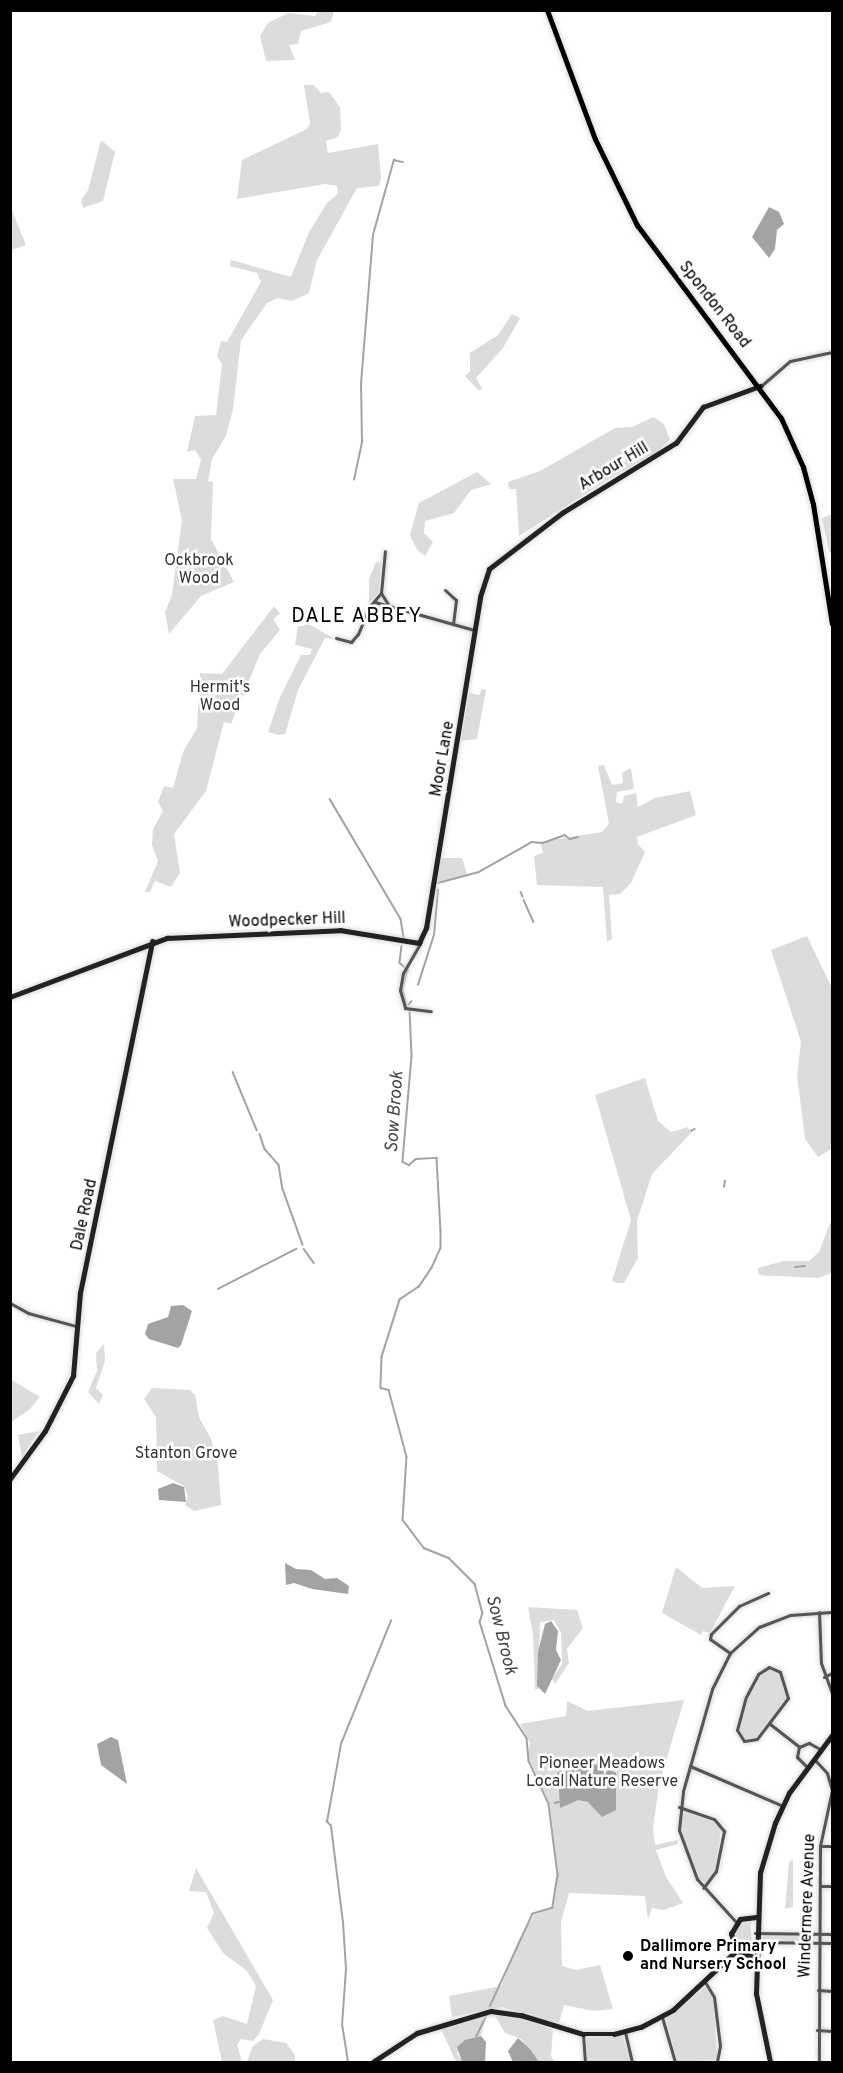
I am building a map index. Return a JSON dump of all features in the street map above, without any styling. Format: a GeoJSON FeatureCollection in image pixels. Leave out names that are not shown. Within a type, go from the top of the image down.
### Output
{"type":"FeatureCollection","features":[{"type":"Feature","properties":{"kind":"main road","name":"Spondon Road"},"geometry":{"type":"LineString","coordinates":[[547,10],[595,140],[637,225],[760,386],[781,418],[803,467],[832,624]]}},
{"type":"Feature","properties":{"kind":"street"},"geometry":{"type":"LineString","coordinates":[[760,386],[790,361],[832,352]]}},
{"type":"Feature","properties":{"kind":"street","name":"Arbour Hill"},"geometry":{"type":"LineString","coordinates":[[484,579],[492,566],[562,513],[676,443],[703,407],[760,386]]}},
{"type":"Feature","properties":{"kind":"street"},"geometry":{"type":"LineString","coordinates":[[336,638],[349,642],[355,639],[381,593],[385,551]]}},
{"type":"Feature","properties":{"kind":"street","name":"Moor Lane"},"geometry":{"type":"LineString","coordinates":[[421,941],[484,579]]}},
{"type":"Feature","properties":{"kind":"street"},"geometry":{"type":"LineString","coordinates":[[445,590],[456,600],[453,624]]}},
{"type":"Feature","properties":{"kind":"street"},"geometry":{"type":"LineString","coordinates":[[381,593],[389,604]]}},
{"type":"Feature","properties":{"kind":"street"},"geometry":{"type":"LineString","coordinates":[[375,602],[389,604],[476,630]]}},
{"type":"Feature","properties":{"kind":"street","name":"Woodpecker Hill"},"geometry":{"type":"LineString","coordinates":[[10,997],[152,941],[340,930],[412,944],[421,941]]}},
{"type":"Feature","properties":{"kind":"street","name":"Dale Road"},"geometry":{"type":"LineString","coordinates":[[10,1479],[35,1446],[72,1382],[76,1326],[152,941]]}},
{"type":"Feature","properties":{"kind":"street"},"geometry":{"type":"LineString","coordinates":[[421,941],[400,986],[405,1008],[431,1011]]}},
{"type":"Feature","properties":{"kind":"street"},"geometry":{"type":"LineString","coordinates":[[10,1303],[28,1313],[76,1326]]}},
{"type":"Feature","properties":{"kind":"street"},"geometry":{"type":"LineString","coordinates":[[730,1653],[710,1636],[732,1611],[768,1593]]}},
{"type":"Feature","properties":{"kind":"street"},"geometry":{"type":"LineString","coordinates":[[748,1595],[750,1600]]}},
{"type":"Feature","properties":{"kind":"street"},"geometry":{"type":"LineString","coordinates":[[819,1612],[824,1677],[832,1693]]}},
{"type":"Feature","properties":{"kind":"street"},"geometry":{"type":"LineString","coordinates":[[736,1922],[703,1888],[682,1848],[680,1808],[711,1689],[730,1653],[748,1635],[770,1622],[819,1612],[832,1612]]}},
{"type":"Feature","properties":{"kind":"street"},"geometry":{"type":"LineString","coordinates":[[770,1667],[780,1672],[788,1695],[770,1724],[752,1742],[744,1741],[738,1733],[751,1685],[761,1671],[770,1667]]}},
{"type":"Feature","properties":{"kind":"street"},"geometry":{"type":"LineString","coordinates":[[824,1677],[832,1673]]}},
{"type":"Feature","properties":{"kind":"street"},"geometry":{"type":"LineString","coordinates":[[770,1724],[799,1747]]}},
{"type":"Feature","properties":{"kind":"street"},"geometry":{"type":"LineString","coordinates":[[770,2062],[759,2014],[755,1958],[756,1917],[764,1855],[783,1806],[813,1758],[832,1735]]}},
{"type":"Feature","properties":{"kind":"street"},"geometry":{"type":"LineString","coordinates":[[799,1747],[809,1743],[820,1749]]}},
{"type":"Feature","properties":{"kind":"street"},"geometry":{"type":"LineString","coordinates":[[799,1747],[797,1757],[807,1767]]}},
{"type":"Feature","properties":{"kind":"street","name":"Windermere Avenue"},"geometry":{"type":"LineString","coordinates":[[813,1758],[827,1773],[832,1790],[820,1846],[817,2030],[819,2062]]}},
{"type":"Feature","properties":{"kind":"street"},"geometry":{"type":"LineString","coordinates":[[690,1766],[783,1806]]}},
{"type":"Feature","properties":{"kind":"street"},"geometry":{"type":"LineString","coordinates":[[680,1808],[714,1819],[724,1831],[716,1871],[703,1888]]}},
{"type":"Feature","properties":{"kind":"street"},"geometry":{"type":"LineString","coordinates":[[820,1846],[832,1846]]}},
{"type":"Feature","properties":{"kind":"street"},"geometry":{"type":"LineString","coordinates":[[820,1886],[832,1886]]}},
{"type":"Feature","properties":{"kind":"street"},"geometry":{"type":"LineString","coordinates":[[736,1922],[756,1917]]}},
{"type":"Feature","properties":{"kind":"street"},"geometry":{"type":"LineString","coordinates":[[736,1922],[731,1934],[736,1951]]}},
{"type":"Feature","properties":{"kind":"street"},"geometry":{"type":"LineString","coordinates":[[755,1933],[832,1934]]}},
{"type":"Feature","properties":{"kind":"street"},"geometry":{"type":"LineString","coordinates":[[755,1942],[832,1943]]}},
{"type":"Feature","properties":{"kind":"street"},"geometry":{"type":"LineString","coordinates":[[736,1951],[755,1958]]}},
{"type":"Feature","properties":{"kind":"street"},"geometry":{"type":"LineString","coordinates":[[373,2062],[417,2033],[488,2012],[514,2013],[556,2029],[583,2034],[625,2032],[662,2017],[705,1982],[736,1951]]}},
{"type":"Feature","properties":{"kind":"street"},"geometry":{"type":"LineString","coordinates":[[705,1982],[714,1997],[720,2046],[717,2062]]}},
{"type":"Feature","properties":{"kind":"street"},"geometry":{"type":"LineString","coordinates":[[818,1990],[832,1991]]}},
{"type":"Feature","properties":{"kind":"street"},"geometry":{"type":"LineString","coordinates":[[662,2017],[675,2062]]}},
{"type":"Feature","properties":{"kind":"street"},"geometry":{"type":"LineString","coordinates":[[817,2030],[832,2031]]}},
{"type":"Feature","properties":{"kind":"street"},"geometry":{"type":"LineString","coordinates":[[625,2032],[632,2062]]}},
{"type":"Feature","properties":{"kind":"street"},"geometry":{"type":"LineString","coordinates":[[583,2034],[585,2062]]}},
{"type":"Feature","properties":{"kind":"green space"},"geometry":{"type":"Polygon","coordinates":[[[319,11],[334,11],[331,22],[301,31],[298,44],[289,45],[295,60],[266,61],[260,36],[268,23],[288,13],[315,16],[319,11]]]}},
{"type":"Feature","properties":{"kind":"green space","name":"Ockbrook Wood"},"geometry":{"type":"Polygon","coordinates":[[[304,85],[314,85],[321,93],[329,92],[340,107],[341,129],[338,137],[326,141],[328,153],[378,144],[381,178],[379,186],[357,188],[317,260],[309,293],[292,301],[278,298],[267,303],[241,340],[233,409],[226,436],[212,459],[208,481],[213,482],[211,539],[234,582],[201,596],[169,634],[165,612],[172,595],[182,520],[173,479],[196,479],[201,460],[195,450],[187,452],[195,416],[216,415],[222,364],[217,356],[221,341],[227,342],[261,282],[257,273],[230,266],[231,260],[291,277],[309,232],[327,203],[338,194],[337,186],[325,184],[237,199],[242,160],[307,129],[310,123],[304,85]]]}},
{"type":"Feature","properties":{"kind":"green space"},"geometry":{"type":"Polygon","coordinates":[[[101,140],[115,152],[103,201],[83,208],[81,200],[88,190],[101,140]]]}},
{"type":"Feature","properties":{"kind":"green space"},"geometry":{"type":"Polygon","coordinates":[[[11,208],[26,245],[10,250],[11,208]]]}},
{"type":"Feature","properties":{"kind":"green space"},"geometry":{"type":"Polygon","coordinates":[[[512,314],[520,318],[503,348],[476,378],[482,388],[479,391],[465,376],[470,371],[470,353],[498,335],[512,314]]]}},
{"type":"Feature","properties":{"kind":"green space"},"geometry":{"type":"Polygon","coordinates":[[[653,417],[664,424],[670,440],[653,455],[615,475],[519,536],[516,489],[509,489],[508,482],[540,471],[615,428],[632,427],[653,417]]]}},
{"type":"Feature","properties":{"kind":"green space"},"geometry":{"type":"Polygon","coordinates":[[[477,472],[491,484],[471,490],[454,513],[425,521],[424,533],[433,542],[425,556],[417,550],[410,535],[419,503],[477,472]]]}},
{"type":"Feature","properties":{"kind":"green space"},"geometry":{"type":"Polygon","coordinates":[[[832,514],[832,552],[829,552],[822,518],[832,514]]]}},
{"type":"Feature","properties":{"kind":"green space"},"geometry":{"type":"Polygon","coordinates":[[[376,562],[381,563],[379,592],[369,603],[369,579],[376,562]]]}},
{"type":"Feature","properties":{"kind":"green space","name":"Hermit's Wood"},"geometry":{"type":"Polygon","coordinates":[[[274,606],[280,614],[273,619],[280,630],[260,654],[231,724],[224,722],[206,791],[174,834],[180,873],[171,887],[155,881],[150,892],[145,892],[158,861],[152,845],[153,829],[163,811],[158,802],[164,786],[173,788],[183,752],[197,728],[200,673],[222,674],[274,606]]]}},
{"type":"Feature","properties":{"kind":"green space"},"geometry":{"type":"Polygon","coordinates":[[[305,622],[335,639],[325,638],[298,690],[285,734],[278,735],[268,732],[280,697],[301,655],[310,655],[312,649],[295,645],[298,626],[304,626],[305,622]]]}},
{"type":"Feature","properties":{"kind":"green space"},"geometry":{"type":"Polygon","coordinates":[[[481,689],[486,690],[477,739],[461,741],[469,693],[480,695],[481,689]]]}},
{"type":"Feature","properties":{"kind":"green space"},"geometry":{"type":"Polygon","coordinates":[[[604,765],[612,785],[623,783],[622,773],[631,768],[634,789],[617,792],[616,802],[622,804],[624,796],[636,793],[638,807],[655,798],[690,791],[696,815],[637,837],[638,844],[645,852],[631,883],[620,894],[609,895],[612,939],[607,942],[603,887],[537,885],[534,856],[543,853],[541,844],[532,843],[602,832],[609,824],[598,766],[604,765]]]}},
{"type":"Feature","properties":{"kind":"green space"},"geometry":{"type":"Polygon","coordinates":[[[440,858],[462,858],[467,874],[436,883],[440,858]]]}},
{"type":"Feature","properties":{"kind":"green space"},"geometry":{"type":"Polygon","coordinates":[[[807,936],[832,988],[832,1149],[818,1157],[805,1139],[797,1075],[801,1042],[771,950],[807,936]]]}},
{"type":"Feature","properties":{"kind":"green space"},"geometry":{"type":"Polygon","coordinates":[[[645,1078],[658,1121],[671,1132],[688,1127],[691,1133],[652,1174],[637,1221],[638,1258],[624,1283],[618,1283],[612,1281],[631,1220],[595,1095],[645,1078]]]}},
{"type":"Feature","properties":{"kind":"green space"},"geometry":{"type":"Polygon","coordinates":[[[832,1218],[832,1273],[818,1278],[759,1275],[758,1268],[783,1261],[809,1261],[819,1252],[832,1218]]]}},
{"type":"Feature","properties":{"kind":"green space"},"geometry":{"type":"Polygon","coordinates":[[[104,1344],[105,1361],[96,1388],[103,1395],[99,1404],[88,1392],[97,1371],[96,1353],[104,1344]]]}},
{"type":"Feature","properties":{"kind":"green space"},"geometry":{"type":"Polygon","coordinates":[[[10,1379],[40,1397],[29,1410],[11,1422],[10,1379]]]}},
{"type":"Feature","properties":{"kind":"green space","name":"Stanton Grove"},"geometry":{"type":"Polygon","coordinates":[[[152,1388],[190,1390],[195,1395],[199,1417],[211,1439],[218,1465],[221,1505],[194,1511],[185,1505],[188,1496],[184,1486],[157,1471],[156,1417],[144,1399],[152,1388]]]}},
{"type":"Feature","properties":{"kind":"green space"},"geometry":{"type":"Polygon","coordinates":[[[39,1431],[22,1457],[18,1435],[39,1431]]]}},
{"type":"Feature","properties":{"kind":"green space"},"geometry":{"type":"Polygon","coordinates":[[[676,1567],[702,1588],[735,1586],[710,1633],[703,1631],[701,1635],[662,1613],[676,1567]]]}},
{"type":"Feature","properties":{"kind":"green space"},"geometry":{"type":"Polygon","coordinates":[[[528,1607],[577,1610],[583,1628],[567,1649],[569,1663],[555,1684],[552,1679],[562,1664],[561,1633],[554,1620],[540,1622],[538,1689],[535,1689],[533,1635],[528,1607]]]}},
{"type":"Feature","properties":{"kind":"green space"},"geometry":{"type":"Polygon","coordinates":[[[767,1668],[779,1673],[787,1698],[758,1737],[745,1739],[739,1728],[749,1693],[759,1674],[767,1668]]]}},
{"type":"Feature","properties":{"kind":"green space","name":"Pioneer Meadows Local Nature Reserve"},"geometry":{"type":"Polygon","coordinates":[[[684,1700],[659,1785],[653,1829],[655,1845],[677,1840],[678,1844],[656,1850],[666,1877],[683,1903],[664,1910],[652,1908],[648,1920],[645,1896],[569,1893],[561,1922],[562,1966],[576,1970],[600,1965],[613,2009],[594,2011],[564,2005],[558,2026],[502,2007],[452,2017],[449,1996],[501,1986],[518,1941],[534,1915],[553,1908],[558,1875],[550,1805],[528,1756],[530,1743],[520,1724],[566,1716],[567,1701],[588,1711],[684,1700]]]}},
{"type":"Feature","properties":{"kind":"green space"},"geometry":{"type":"Polygon","coordinates":[[[685,1811],[706,1816],[721,1828],[715,1872],[706,1882],[698,1879],[685,1851],[680,1818],[685,1811]]]}},
{"type":"Feature","properties":{"kind":"green space"},"geometry":{"type":"Polygon","coordinates":[[[793,1860],[793,1907],[785,1909],[789,1862],[793,1860]]]}},
{"type":"Feature","properties":{"kind":"green space"},"geometry":{"type":"Polygon","coordinates":[[[196,1868],[273,2000],[259,2034],[253,2041],[241,2039],[237,2045],[242,2062],[222,2062],[213,2020],[223,2016],[247,2024],[256,1986],[247,1971],[223,1953],[207,1928],[214,1913],[206,1892],[189,1891],[196,1868]]]}},
{"type":"Feature","properties":{"kind":"green space"},"geometry":{"type":"Polygon","coordinates":[[[750,1919],[753,1951],[749,1955],[741,1954],[733,1944],[732,1935],[741,1920],[750,1919]]]}},
{"type":"Feature","properties":{"kind":"green space"},"geometry":{"type":"Polygon","coordinates":[[[762,1934],[813,1935],[815,1937],[813,1941],[762,1940],[762,1934]]]}},
{"type":"Feature","properties":{"kind":"green space"},"geometry":{"type":"Polygon","coordinates":[[[705,1987],[713,1998],[717,2060],[677,2062],[666,2018],[705,1987]]]}},
{"type":"Feature","properties":{"kind":"green space"},"geometry":{"type":"Polygon","coordinates":[[[494,2014],[518,2016],[553,2030],[551,2056],[555,2062],[539,2062],[521,2039],[505,2033],[494,2014]]]}},
{"type":"Feature","properties":{"kind":"green space"},"geometry":{"type":"Polygon","coordinates":[[[486,2015],[481,2036],[472,2038],[457,2053],[462,2062],[456,2062],[440,2027],[486,2015]]]}},
{"type":"Feature","properties":{"kind":"green space"},"geometry":{"type":"Polygon","coordinates":[[[622,2035],[631,2062],[587,2062],[586,2038],[622,2035]]]}},
{"type":"Feature","properties":{"kind":"green space"},"geometry":{"type":"Polygon","coordinates":[[[263,2039],[286,2043],[295,2055],[295,2062],[247,2062],[253,2046],[263,2039]]]}},
{"type":"Feature","properties":{"kind":"shaded area"},"geometry":{"type":"Polygon","coordinates":[[[769,207],[779,212],[784,224],[777,230],[775,249],[769,258],[752,237],[769,207]]]}},
{"type":"Feature","properties":{"kind":"shaded area"},"geometry":{"type":"Polygon","coordinates":[[[183,1305],[192,1311],[178,1348],[149,1339],[145,1334],[148,1324],[168,1317],[171,1306],[183,1305]]]}},
{"type":"Feature","properties":{"kind":"shaded area"},"geometry":{"type":"Polygon","coordinates":[[[173,1483],[184,1487],[186,1502],[159,1500],[158,1489],[173,1483]]]}},
{"type":"Feature","properties":{"kind":"shaded area"},"geometry":{"type":"Polygon","coordinates":[[[285,1563],[296,1569],[311,1570],[325,1579],[337,1578],[349,1586],[348,1594],[312,1589],[294,1583],[286,1585],[285,1563]]]}},
{"type":"Feature","properties":{"kind":"shaded area"},"geometry":{"type":"Polygon","coordinates":[[[551,1621],[558,1631],[556,1650],[561,1660],[545,1694],[537,1686],[538,1652],[545,1624],[551,1621]]]}},
{"type":"Feature","properties":{"kind":"shaded area"},"geometry":{"type":"Polygon","coordinates":[[[111,1737],[118,1740],[127,1784],[101,1765],[97,1744],[111,1737]]]}},
{"type":"Feature","properties":{"kind":"shaded area"},"geometry":{"type":"Polygon","coordinates":[[[595,1763],[616,1773],[616,1810],[602,1817],[588,1802],[578,1800],[560,1808],[558,1772],[595,1763]]]}},
{"type":"Feature","properties":{"kind":"shaded area"},"geometry":{"type":"Polygon","coordinates":[[[481,2036],[486,2042],[485,2062],[462,2062],[457,2047],[465,2040],[481,2036]]]}},
{"type":"Feature","properties":{"kind":"shaded area"},"geometry":{"type":"Polygon","coordinates":[[[518,2038],[539,2062],[513,2062],[508,2051],[518,2038]]]}},
{"type":"Feature","properties":{"kind":"waterway"},"geometry":{"type":"LineString","coordinates":[[354,480],[362,441],[361,384],[373,235],[394,160],[403,162]]}},
{"type":"Feature","properties":{"kind":"waterway","name":"Sow Brook"},"geometry":{"type":"LineString","coordinates":[[330,799],[401,919],[404,939]]}},
{"type":"Feature","properties":{"kind":"waterway"},"geometry":{"type":"LineString","coordinates":[[438,883],[479,872],[532,842],[543,843],[565,835],[570,839],[578,837]]}},
{"type":"Feature","properties":{"kind":"waterway"},"geometry":{"type":"LineString","coordinates":[[418,985],[434,935],[438,890]]}},
{"type":"Feature","properties":{"kind":"waterway"},"geometry":{"type":"LineString","coordinates":[[521,892],[523,897]]}},
{"type":"Feature","properties":{"kind":"waterway"},"geometry":{"type":"LineString","coordinates":[[524,900],[534,922]]}},
{"type":"Feature","properties":{"kind":"waterway","name":"Sow Brook"},"geometry":{"type":"LineString","coordinates":[[402,946],[400,963],[408,970],[403,989],[407,1006],[411,1002]]}},
{"type":"Feature","properties":{"kind":"waterway","name":"Sow Brook"},"geometry":{"type":"LineString","coordinates":[[410,1010],[412,1056],[403,1162],[409,1165],[416,1159],[437,1158],[441,1248],[432,1268],[419,1287],[400,1300],[382,1357],[381,1388],[389,1390],[407,1457],[403,1520],[424,1548],[449,1558],[475,1584],[483,1613],[480,1622],[506,1706],[527,1738],[529,1761],[549,1804],[558,1875],[553,1908],[533,1914],[490,2007]]}},
{"type":"Feature","properties":{"kind":"waterway"},"geometry":{"type":"LineString","coordinates":[[233,1072],[257,1130]]}},
{"type":"Feature","properties":{"kind":"waterway"},"geometry":{"type":"LineString","coordinates":[[691,1131],[695,1129]]}},
{"type":"Feature","properties":{"kind":"waterway"},"geometry":{"type":"LineString","coordinates":[[260,1134],[265,1149],[279,1165],[283,1189],[303,1245]]}},
{"type":"Feature","properties":{"kind":"waterway"},"geometry":{"type":"LineString","coordinates":[[724,1187],[725,1181]]}},
{"type":"Feature","properties":{"kind":"waterway"},"geometry":{"type":"LineString","coordinates":[[218,1289],[296,1249]]}},
{"type":"Feature","properties":{"kind":"waterway"},"geometry":{"type":"LineString","coordinates":[[304,1249],[314,1263]]}},
{"type":"Feature","properties":{"kind":"waterway"},"geometry":{"type":"LineString","coordinates":[[795,1267],[805,1266]]}},
{"type":"Feature","properties":{"kind":"waterway"},"geometry":{"type":"LineString","coordinates":[[348,2062],[342,2026],[346,1969],[343,1923],[331,1826],[327,1822],[341,1744],[391,1621]]}},
{"type":"Feature","properties":{"kind":"waterway"},"geometry":{"type":"LineString","coordinates":[[555,1803],[559,1802]]}},
{"type":"Feature","properties":{"kind":"waterway","name":"Sow Brook"},"geometry":{"type":"LineString","coordinates":[[476,2037],[487,2014]]}},
{"type":"Feature","properties":{"kind":"place","name":"Dallimore Primary and Nursery School"},"geometry":{"type":"Point","coordinates":[628,1956]}},
{"type":"Feature","properties":{"kind":"district","name":"DALE ABBEY"},"geometry":{"type":"Point","coordinates":[357,617]}}]}
